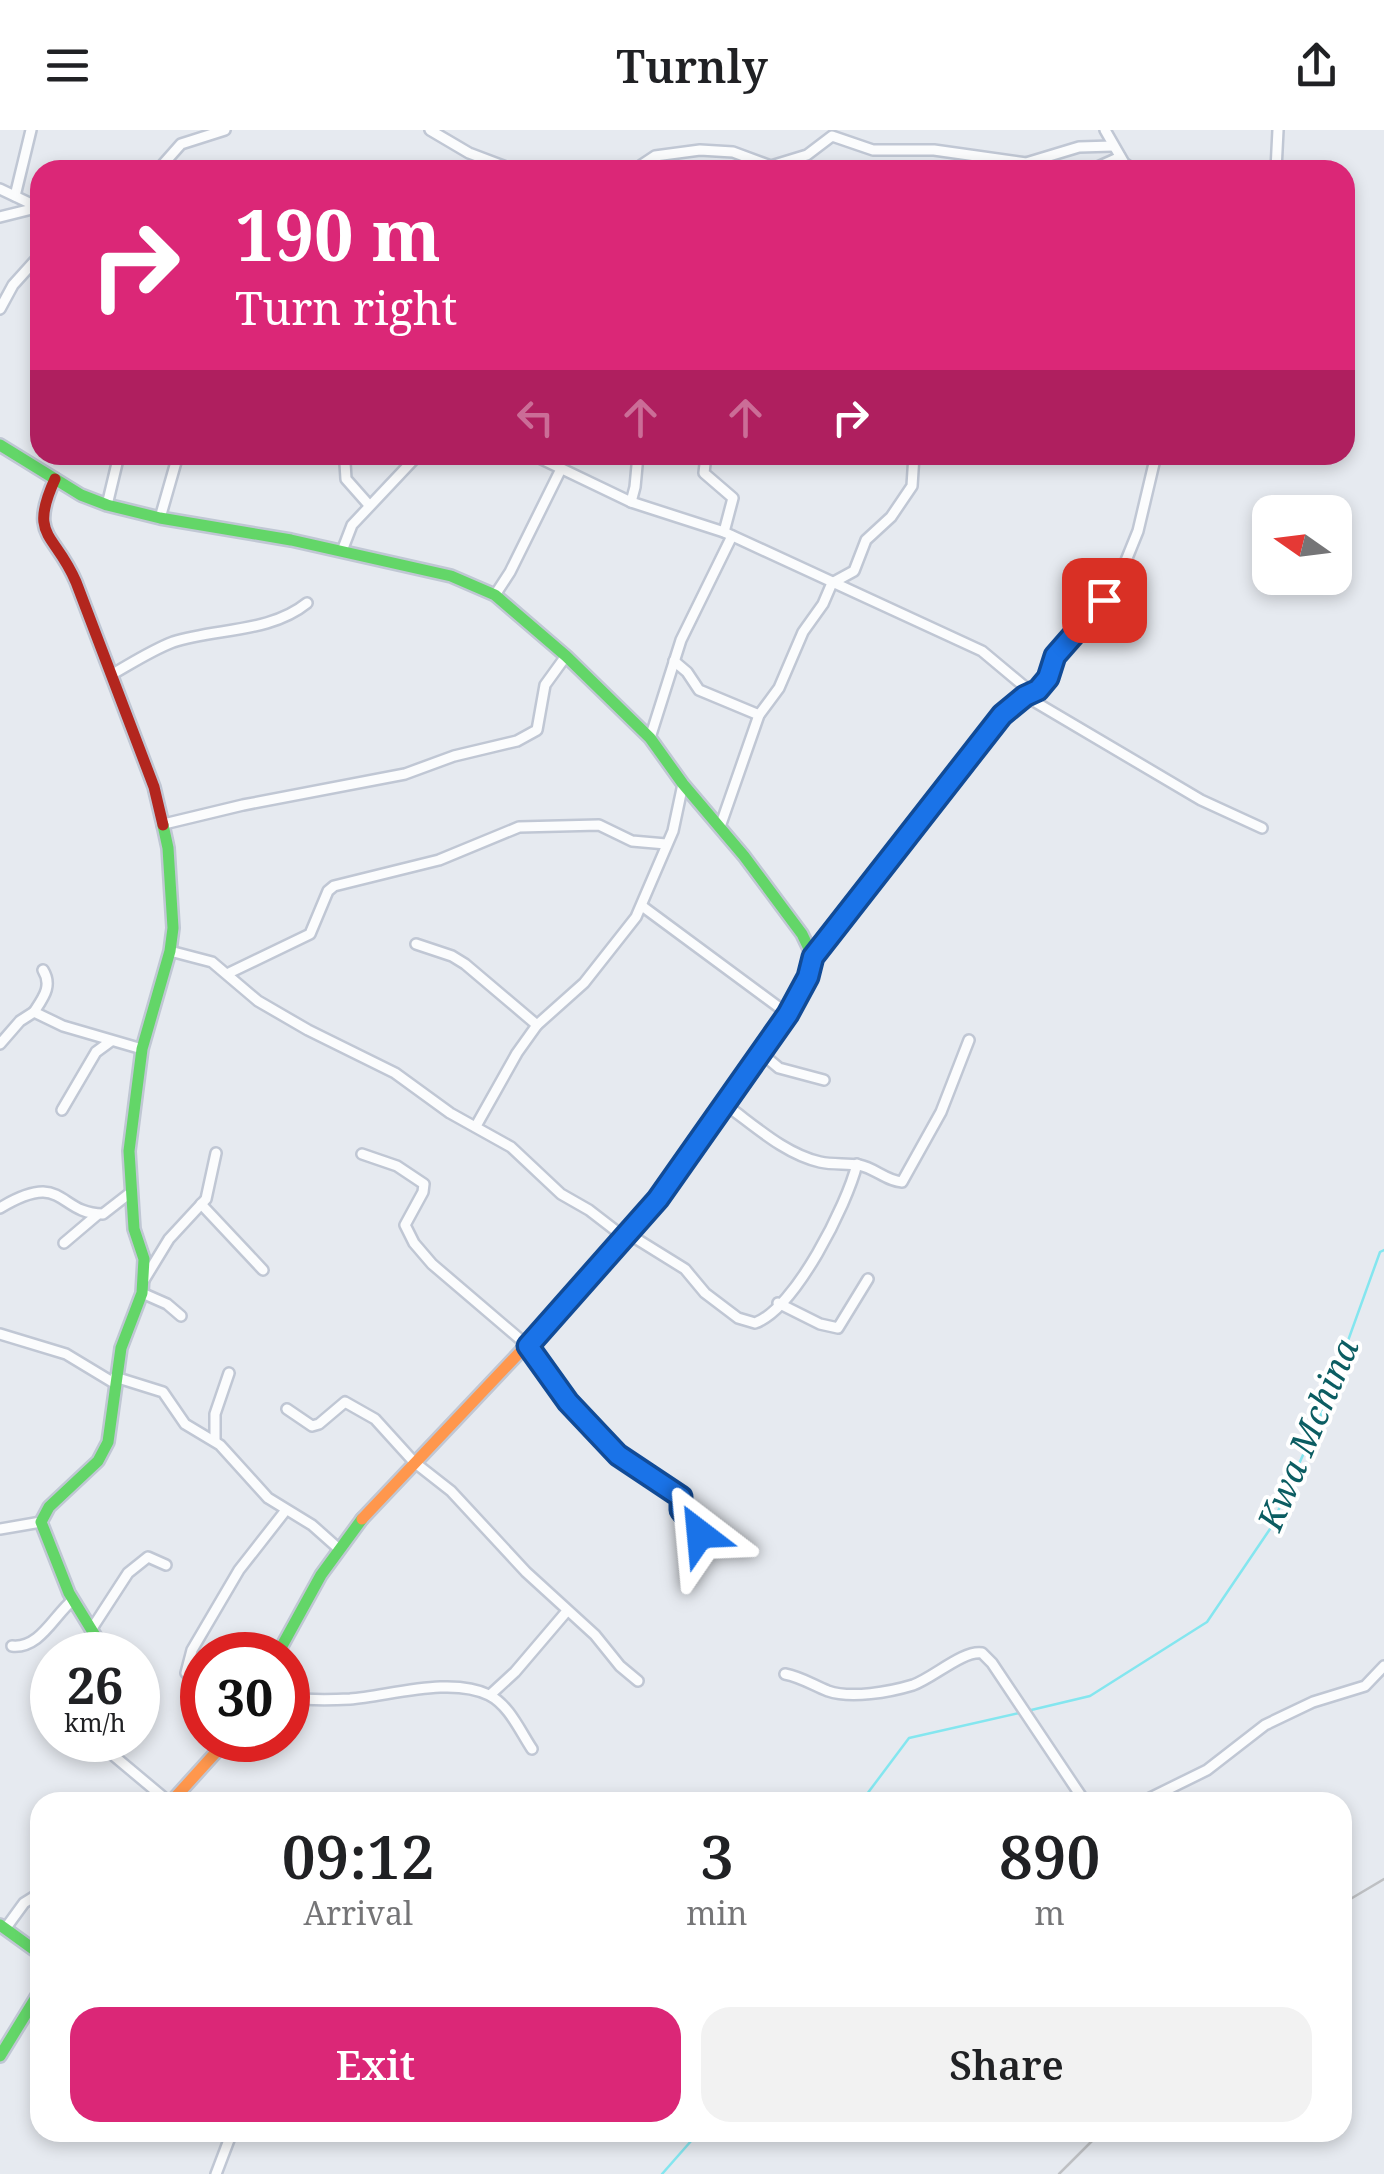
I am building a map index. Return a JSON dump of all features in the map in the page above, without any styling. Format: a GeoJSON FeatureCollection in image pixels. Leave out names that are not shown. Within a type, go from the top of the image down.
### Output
{"type":"FeatureCollection","features":[{"type":"Feature","properties":{"kind":"street"},"geometry":{"type":"LineString","coordinates":[[15,196],[31,130]]}},
{"type":"Feature","properties":{"kind":"street"},"geometry":{"type":"LineString","coordinates":[[167,160],[181,144],[185,130]]}},
{"type":"Feature","properties":{"kind":"street"},"geometry":{"type":"LineString","coordinates":[[181,144],[225,130]]}},
{"type":"Feature","properties":{"kind":"street"},"geometry":{"type":"LineString","coordinates":[[430,130],[488,160]]}},
{"type":"Feature","properties":{"kind":"street"},"geometry":{"type":"LineString","coordinates":[[1105,130],[1123,160]]}},
{"type":"Feature","properties":{"kind":"street"},"geometry":{"type":"LineString","coordinates":[[1276,160],[1278,130]]}},
{"type":"Feature","properties":{"kind":"street"},"geometry":{"type":"LineString","coordinates":[[792,160],[807,154],[835,133],[872,150],[934,150],[991,160]]}},
{"type":"Feature","properties":{"kind":"street"},"geometry":{"type":"LineString","coordinates":[[1042,160],[1079,147],[1113,146]]}},
{"type":"Feature","properties":{"kind":"street"},"geometry":{"type":"LineString","coordinates":[[649,160],[700,150],[733,152],[752,160]]}},
{"type":"Feature","properties":{"kind":"street"},"geometry":{"type":"LineString","coordinates":[[1113,160],[1120,157]]}},
{"type":"Feature","properties":{"kind":"street"},"geometry":{"type":"LineString","coordinates":[[0,189],[30,204]]}},
{"type":"Feature","properties":{"kind":"street"},"geometry":{"type":"LineString","coordinates":[[0,216],[30,210]]}},
{"type":"Feature","properties":{"kind":"street"},"geometry":{"type":"LineString","coordinates":[[0,309],[13,285],[30,266]]}},
{"type":"Feature","properties":{"kind":"street"},"geometry":{"type":"LineString","coordinates":[[0,284],[13,285]]}},
{"type":"Feature","properties":{"kind":"street"},"geometry":{"type":"LineString","coordinates":[[0,445],[30,464]]}},
{"type":"Feature","properties":{"kind":"street"},"geometry":{"type":"LineString","coordinates":[[32,465],[81,495],[107,504],[451,576],[495,595],[566,656],[650,738],[802,934],[813,957]]}},
{"type":"Feature","properties":{"kind":"street"},"geometry":{"type":"LineString","coordinates":[[107,504],[117,465]]}},
{"type":"Feature","properties":{"kind":"street"},"geometry":{"type":"LineString","coordinates":[[160,518],[175,465]]}},
{"type":"Feature","properties":{"kind":"street"},"geometry":{"type":"LineString","coordinates":[[345,465],[346,479],[369,504]]}},
{"type":"Feature","properties":{"kind":"street"},"geometry":{"type":"LineString","coordinates":[[342,552],[352,525],[408,465]]}},
{"type":"Feature","properties":{"kind":"street"},"geometry":{"type":"LineString","coordinates":[[550,465],[630,502],[728,534],[982,651],[1028,694],[1201,800],[1262,828]]}},
{"type":"Feature","properties":{"kind":"street"},"geometry":{"type":"LineString","coordinates":[[630,502],[637,465]]}},
{"type":"Feature","properties":{"kind":"street"},"geometry":{"type":"LineString","coordinates":[[650,738],[674,661],[728,534],[733,498],[704,473],[705,465]]}},
{"type":"Feature","properties":{"kind":"street"},"geometry":{"type":"LineString","coordinates":[[720,824],[759,715],[779,688],[803,632],[832,583],[854,571],[866,540],[892,517],[904,499],[912,486],[913,465]]}},
{"type":"Feature","properties":{"kind":"street"},"geometry":{"type":"LineString","coordinates":[[289,1632],[339,1549],[414,1462],[528,1346],[658,1199],[788,1014],[808,977],[813,957],[1002,715],[1043,684],[1055,656],[1104,600],[1123,568],[1142,516],[1154,465]]}},
{"type":"Feature","properties":{"kind":"street"},"geometry":{"type":"LineString","coordinates":[[495,595],[560,471]]}},
{"type":"Feature","properties":{"kind":"street"},"geometry":{"type":"LineString","coordinates":[[55,479],[42,507],[42,526],[48,540],[67,561],[154,788],[164,824],[173,906],[170,951],[142,1049],[129,1151],[134,1229],[144,1260],[143,1286]]}},
{"type":"Feature","properties":{"kind":"street"},"geometry":{"type":"LineString","coordinates":[[112,675],[175,642],[291,614],[307,603]]}},
{"type":"Feature","properties":{"kind":"street"},"geometry":{"type":"LineString","coordinates":[[164,824],[405,774],[454,756],[517,741],[536,730],[545,686],[566,656]]}},
{"type":"Feature","properties":{"kind":"street"},"geometry":{"type":"LineString","coordinates":[[674,661],[687,672],[698,690],[759,715]]}},
{"type":"Feature","properties":{"kind":"street"},"geometry":{"type":"LineString","coordinates":[[476,1126],[537,1025],[584,983],[616,946],[642,906],[679,810],[683,784]]}},
{"type":"Feature","properties":{"kind":"street"},"geometry":{"type":"LineString","coordinates":[[228,973],[310,934],[328,891],[334,886],[440,860],[518,827],[599,825],[632,841],[666,844]]}},
{"type":"Feature","properties":{"kind":"street"},"geometry":{"type":"LineString","coordinates":[[642,906],[788,1014]]}},
{"type":"Feature","properties":{"kind":"street"},"geometry":{"type":"LineString","coordinates":[[416,944],[465,964],[537,1025]]}},
{"type":"Feature","properties":{"kind":"street"},"geometry":{"type":"LineString","coordinates":[[170,951],[204,958],[228,973],[258,1001],[395,1073],[450,1113],[511,1147],[561,1194],[686,1269],[705,1294],[743,1322],[761,1321],[804,1274],[844,1206],[857,1164]]}},
{"type":"Feature","properties":{"kind":"street"},"geometry":{"type":"LineString","coordinates":[[0,1044],[20,1021],[34,1012],[46,991],[48,980],[43,970]]}},
{"type":"Feature","properties":{"kind":"street"},"geometry":{"type":"LineString","coordinates":[[34,1012],[63,1026],[142,1049]]}},
{"type":"Feature","properties":{"kind":"street"},"geometry":{"type":"LineString","coordinates":[[726,1105],[787,1149],[808,1159],[835,1165],[857,1164],[902,1182],[941,1112],[970,1040]]}},
{"type":"Feature","properties":{"kind":"street"},"geometry":{"type":"LineString","coordinates":[[62,1110],[96,1052],[111,1041]]}},
{"type":"Feature","properties":{"kind":"street"},"geometry":{"type":"LineString","coordinates":[[761,1053],[779,1068],[824,1080]]}},
{"type":"Feature","properties":{"kind":"street"},"geometry":{"type":"LineString","coordinates":[[0,1529],[41,1522],[50,1507],[103,1453],[111,1431],[122,1348],[143,1286],[170,1238],[202,1204],[211,1186],[216,1153]]}},
{"type":"Feature","properties":{"kind":"street"},"geometry":{"type":"LineString","coordinates":[[362,1154],[396,1166],[424,1184],[405,1225],[414,1243],[458,1288],[528,1346],[568,1402],[618,1455],[681,1497],[681,1510],[699,1532],[698,1567]]}},
{"type":"Feature","properties":{"kind":"street"},"geometry":{"type":"LineString","coordinates":[[0,1208],[45,1191],[97,1214]]}},
{"type":"Feature","properties":{"kind":"street"},"geometry":{"type":"LineString","coordinates":[[64,1243],[97,1214],[108,1212],[130,1193]]}},
{"type":"Feature","properties":{"kind":"street"},"geometry":{"type":"LineString","coordinates":[[202,1204],[263,1270]]}},
{"type":"Feature","properties":{"kind":"street"},"geometry":{"type":"LineString","coordinates":[[778,1303],[820,1324],[838,1328],[868,1279]]}},
{"type":"Feature","properties":{"kind":"street"},"geometry":{"type":"LineString","coordinates":[[143,1286],[181,1316]]}},
{"type":"Feature","properties":{"kind":"street"},"geometry":{"type":"LineString","coordinates":[[0,1334],[66,1354],[115,1380],[163,1392],[185,1424],[214,1441],[260,1491],[339,1549]]}},
{"type":"Feature","properties":{"kind":"street"},"geometry":{"type":"LineString","coordinates":[[214,1441],[215,1414],[229,1373]]}},
{"type":"Feature","properties":{"kind":"street"},"geometry":{"type":"LineString","coordinates":[[287,1409],[312,1426],[341,1403],[350,1403],[375,1419],[638,1681]]}},
{"type":"Feature","properties":{"kind":"street"},"geometry":{"type":"LineString","coordinates":[[203,1632],[248,1556],[286,1510]]}},
{"type":"Feature","properties":{"kind":"street"},"geometry":{"type":"LineString","coordinates":[[41,1522],[73,1600],[91,1630],[136,1564],[148,1556],[166,1564]]}},
{"type":"Feature","properties":{"kind":"street"},"geometry":{"type":"LineString","coordinates":[[12,1646],[20,1648],[34,1642],[73,1600]]}},
{"type":"Feature","properties":{"kind":"street"},"geometry":{"type":"LineString","coordinates":[[490,1695],[515,1672],[567,1610]]}},
{"type":"Feature","properties":{"kind":"street"},"geometry":{"type":"LineString","coordinates":[[785,1674],[830,1692],[872,1692],[915,1684],[973,1652],[982,1653],[1078,1792]]}},
{"type":"Feature","properties":{"kind":"street"},"geometry":{"type":"LineString","coordinates":[[1162,1792],[1207,1770],[1264,1724],[1313,1702],[1365,1686],[1384,1666]]}},
{"type":"Feature","properties":{"kind":"street"},"geometry":{"type":"LineString","coordinates":[[310,1698],[352,1698],[441,1688],[472,1690],[490,1695],[506,1710],[532,1749]]}},
{"type":"Feature","properties":{"kind":"street"},"geometry":{"type":"LineString","coordinates":[[123,1762],[160,1792]]}},
{"type":"Feature","properties":{"kind":"street"},"geometry":{"type":"LineString","coordinates":[[182,1792],[208,1762]]}},
{"type":"Feature","properties":{"kind":"street"},"geometry":{"type":"LineString","coordinates":[[30,1899],[3,1927],[30,1947]]}},
{"type":"Feature","properties":{"kind":"street"},"geometry":{"type":"LineString","coordinates":[[0,2056],[30,2007]]}},
{"type":"Feature","properties":{"kind":"street"},"geometry":{"type":"LineString","coordinates":[[216,2174],[228,2142]]}},
{"type":"Feature","properties":{"kind":"waterway","name":"Kwa Mchina"},"geometry":{"type":"LineString","coordinates":[[1027,1711],[1090,1696],[1207,1622],[1270,1529],[1323,1410],[1380,1252],[1384,1250]]}},
{"type":"Feature","properties":{"kind":"waterway","name":"Kwa Mchina"},"geometry":{"type":"LineString","coordinates":[[868,1792],[909,1738],[1019,1713]]}},
{"type":"Feature","properties":{"kind":"waterway","name":"Kwa Mchina"},"geometry":{"type":"LineString","coordinates":[[662,2174],[690,2142]]}},
{"type":"Feature","properties":{"kind":"railway"},"geometry":{"type":"LineString","coordinates":[[1352,1898],[1384,1879]]}},
{"type":"Feature","properties":{"kind":"railway"},"geometry":{"type":"LineString","coordinates":[[1059,2174],[1091,2142]]}},
{"type":"Feature","properties":{"kind":"traffic: fast"},"geometry":{"type":"LineString","coordinates":[[0,445],[30,464]]}},
{"type":"Feature","properties":{"kind":"traffic: fast"},"geometry":{"type":"LineString","coordinates":[[32,465],[81,495],[107,505],[451,576],[495,595],[566,656],[650,738],[744,856],[802,934],[813,957],[799,991],[771,1039],[646,1211]]}},
{"type":"Feature","properties":{"kind":"traffic: fast"},"geometry":{"type":"LineString","coordinates":[[93,1632],[69,1593],[41,1522],[49,1507],[98,1461],[108,1442],[121,1348],[142,1293],[144,1259],[134,1229],[129,1151],[142,1049],[173,928],[163,825]]}},
{"type":"Feature","properties":{"kind":"traffic: fast"},"geometry":{"type":"LineString","coordinates":[[290,1632],[321,1575],[362,1519]]}},
{"type":"Feature","properties":{"kind":"traffic: fast"},"geometry":{"type":"LineString","coordinates":[[0,1925],[30,1947]]}},
{"type":"Feature","properties":{"kind":"traffic: fast"},"geometry":{"type":"LineString","coordinates":[[0,2056],[30,2007]]}},
{"type":"Feature","properties":{"kind":"traffic: slow"},"geometry":{"type":"LineString","coordinates":[[362,1519],[556,1314],[646,1211]]}},
{"type":"Feature","properties":{"kind":"traffic: slow"},"geometry":{"type":"LineString","coordinates":[[180,1792],[207,1762]]}},
{"type":"Feature","properties":{"kind":"traffic: jam"},"geometry":{"type":"LineString","coordinates":[[55,479],[47,498],[44,524],[76,582],[154,787],[163,825]]}},
{"type":"Feature","properties":{"kind":"route"},"geometry":{"type":"LineString","coordinates":[[700,1534],[681,1510],[681,1497],[618,1455],[568,1402],[528,1346],[658,1199],[788,1014],[808,977],[813,957],[1002,715],[1038,690],[1048,678],[1055,656],[1104,600]]}}]}
